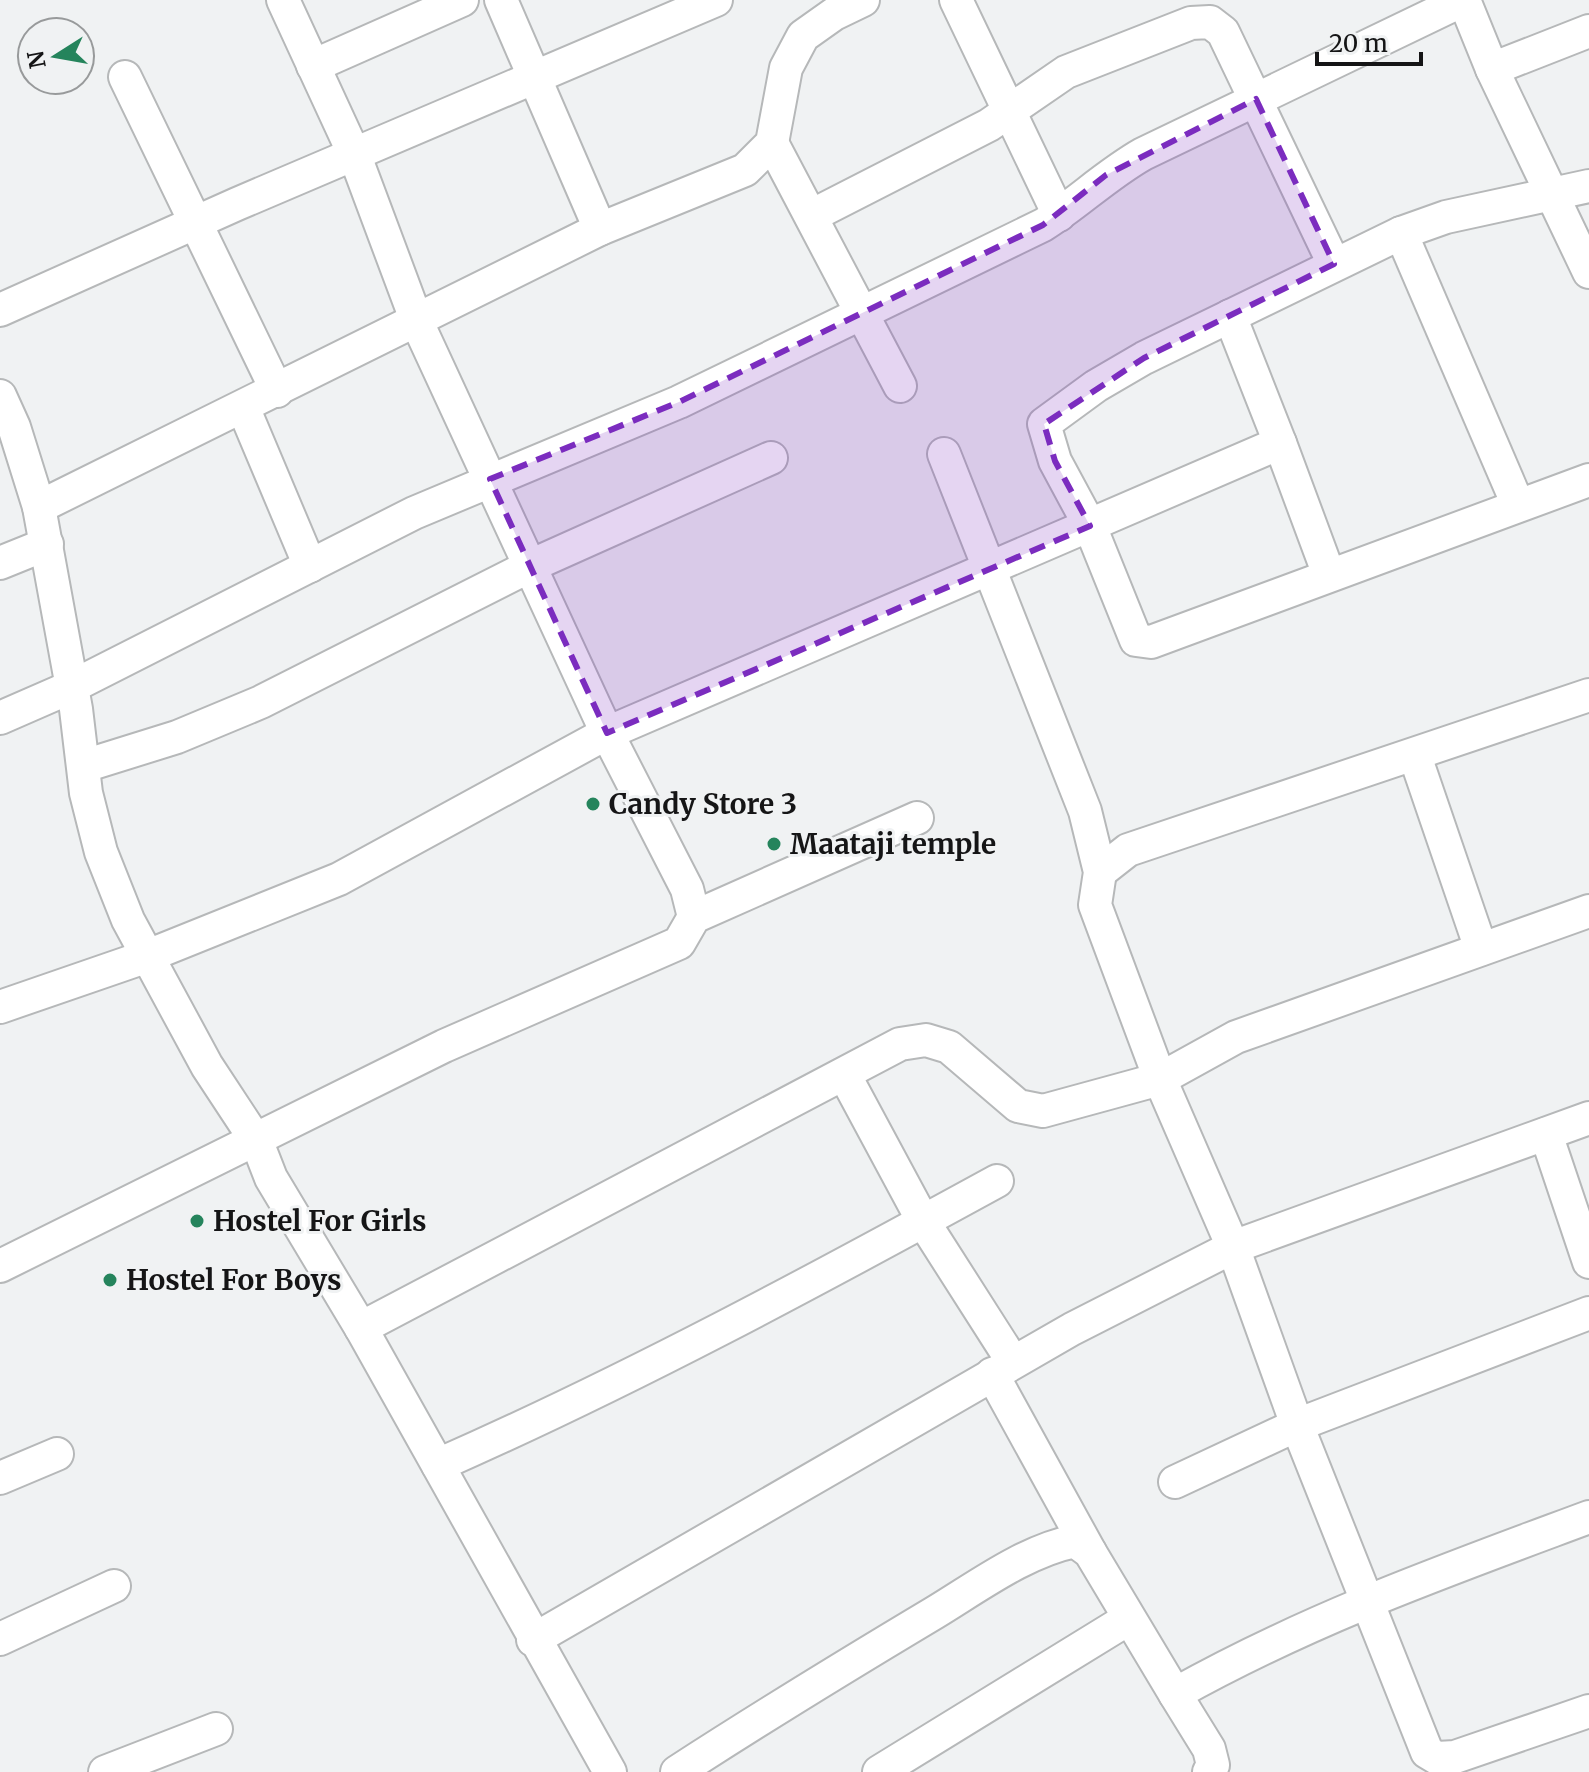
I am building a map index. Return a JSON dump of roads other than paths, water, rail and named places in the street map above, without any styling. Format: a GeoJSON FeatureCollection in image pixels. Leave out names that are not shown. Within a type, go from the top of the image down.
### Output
{"type":"FeatureCollection","features":[{"type":"Feature","properties":{"kind":"street"},"geometry":{"type":"LineString","coordinates":[[283,0],[355,156],[417,322],[607,733],[687,889],[694,917]]}},
{"type":"Feature","properties":{"kind":"street"},"geometry":{"type":"LineString","coordinates":[[313,66],[462,0]]}},
{"type":"Feature","properties":{"kind":"street"},"geometry":{"type":"LineString","coordinates":[[501,0],[600,229]]}},
{"type":"Feature","properties":{"kind":"street"},"geometry":{"type":"LineString","coordinates":[[0,310],[195,222],[716,0]]}},
{"type":"Feature","properties":{"kind":"street"},"geometry":{"type":"LineString","coordinates":[[39,507],[600,229],[745,170],[772,143],[786,68],[803,36],[834,14],[863,0]]}},
{"type":"Feature","properties":{"kind":"street"},"geometry":{"type":"LineString","coordinates":[[956,0],[1059,215]]}},
{"type":"Feature","properties":{"kind":"street"},"geometry":{"type":"LineString","coordinates":[[0,718],[71,687],[414,513],[679,402],[1059,215],[1077,203],[1106,175],[1256,99],[1464,0],[1492,69],[1589,272]]}},
{"type":"Feature","properties":{"kind":"street"},"geometry":{"type":"LineString","coordinates":[[811,216],[989,125],[1066,72],[1191,23],[1210,22],[1223,32],[1334,264]]}},
{"type":"Feature","properties":{"kind":"street"},"geometry":{"type":"LineString","coordinates":[[1492,69],[1589,31]]}},
{"type":"Feature","properties":{"kind":"street"},"geometry":{"type":"LineString","coordinates":[[125,77],[277,391]]}},
{"type":"Feature","properties":{"kind":"street"},"geometry":{"type":"LineString","coordinates":[[772,143],[900,386]]}},
{"type":"Feature","properties":{"kind":"street"},"geometry":{"type":"LineString","coordinates":[[1589,186],[1446,217],[1401,233],[1144,358],[1096,386],[1044,424],[1055,461],[1090,526],[1136,640],[1151,642],[1589,480]]}},
{"type":"Feature","properties":{"kind":"street"},"geometry":{"type":"LineString","coordinates":[[1401,233],[1518,505]]}},
{"type":"Feature","properties":{"kind":"street"},"geometry":{"type":"LineString","coordinates":[[1230,316],[1329,575]]}},
{"type":"Feature","properties":{"kind":"street"},"geometry":{"type":"LineString","coordinates":[[0,396],[14,427],[39,507],[84,766],[86,793],[101,852],[145,957],[161,978],[207,1066],[257,1142],[271,1178],[361,1328],[533,1640],[610,1772]]}},
{"type":"Feature","properties":{"kind":"street"},"geometry":{"type":"LineString","coordinates":[[243,407],[310,566]]}},
{"type":"Feature","properties":{"kind":"street"},"geometry":{"type":"LineString","coordinates":[[0,1007],[145,957],[339,879],[607,733],[1280,443]]}},
{"type":"Feature","properties":{"kind":"street"},"geometry":{"type":"LineString","coordinates":[[944,454],[1085,811],[1100,872],[1095,905],[1160,1079],[1233,1247],[1297,1425],[1427,1752],[1437,1758],[1455,1757],[1589,1711]]}},
{"type":"Feature","properties":{"kind":"street"},"geometry":{"type":"LineString","coordinates":[[84,766],[177,737],[261,702],[530,566],[771,458]]}},
{"type":"Feature","properties":{"kind":"street"},"geometry":{"type":"LineString","coordinates":[[0,563],[47,544]]}},
{"type":"Feature","properties":{"kind":"street"},"geometry":{"type":"LineString","coordinates":[[1100,872],[1128,850],[1589,695]]}},
{"type":"Feature","properties":{"kind":"street"},"geometry":{"type":"LineString","coordinates":[[1415,756],[1481,949]]}},
{"type":"Feature","properties":{"kind":"street"},"geometry":{"type":"LineString","coordinates":[[0,1266],[257,1142],[444,1046],[679,943],[694,917],[917,818]]}},
{"type":"Feature","properties":{"kind":"street"},"geometry":{"type":"LineString","coordinates":[[361,1328],[900,1044],[926,1040],[949,1047],[1018,1106],[1043,1111],[1160,1079],[1236,1037],[1589,911]]}},
{"type":"Feature","properties":{"kind":"street"},"geometry":{"type":"LineString","coordinates":[[844,1074],[1003,1368],[1090,1552],[1209,1749],[1213,1765],[1209,1772]]}},
{"type":"Feature","properties":{"kind":"street"},"geometry":{"type":"LineString","coordinates":[[533,1640],[1003,1368],[1233,1247],[1589,1118]]}},
{"type":"Feature","properties":{"kind":"street"},"geometry":{"type":"LineString","coordinates":[[1546,1134],[1589,1262]]}},
{"type":"Feature","properties":{"kind":"street"},"geometry":{"type":"LineString","coordinates":[[438,1465],[548,1417],[997,1181]]}},
{"type":"Feature","properties":{"kind":"street"},"geometry":{"type":"LineString","coordinates":[[1175,1482],[1297,1425],[1589,1313]]}},
{"type":"Feature","properties":{"kind":"street"},"geometry":{"type":"LineString","coordinates":[[0,1478],[57,1454]]}},
{"type":"Feature","properties":{"kind":"street"},"geometry":{"type":"LineString","coordinates":[[1175,1694],[1252,1651],[1366,1599],[1589,1517]]}},
{"type":"Feature","properties":{"kind":"street"},"geometry":{"type":"LineString","coordinates":[[677,1772],[780,1705],[1054,1545],[1075,1541],[1090,1552]]}},
{"type":"Feature","properties":{"kind":"street"},"geometry":{"type":"LineString","coordinates":[[0,1639],[114,1586]]}},
{"type":"Feature","properties":{"kind":"street"},"geometry":{"type":"LineString","coordinates":[[879,1772],[1128,1619]]}},
{"type":"Feature","properties":{"kind":"street"},"geometry":{"type":"LineString","coordinates":[[105,1772],[216,1729]]}},
{"type":"Feature","properties":{"kind":"place","name":"Candy Store 3"},"geometry":{"type":"Point","coordinates":[593,804]}},
{"type":"Feature","properties":{"kind":"place","name":"Maataji temple"},"geometry":{"type":"Point","coordinates":[774,844]}},
{"type":"Feature","properties":{"kind":"place","name":"Hostel For Girls"},"geometry":{"type":"Point","coordinates":[197,1221]}},
{"type":"Feature","properties":{"kind":"place","name":"Hostel For Boys"},"geometry":{"type":"Point","coordinates":[110,1280]}}]}
